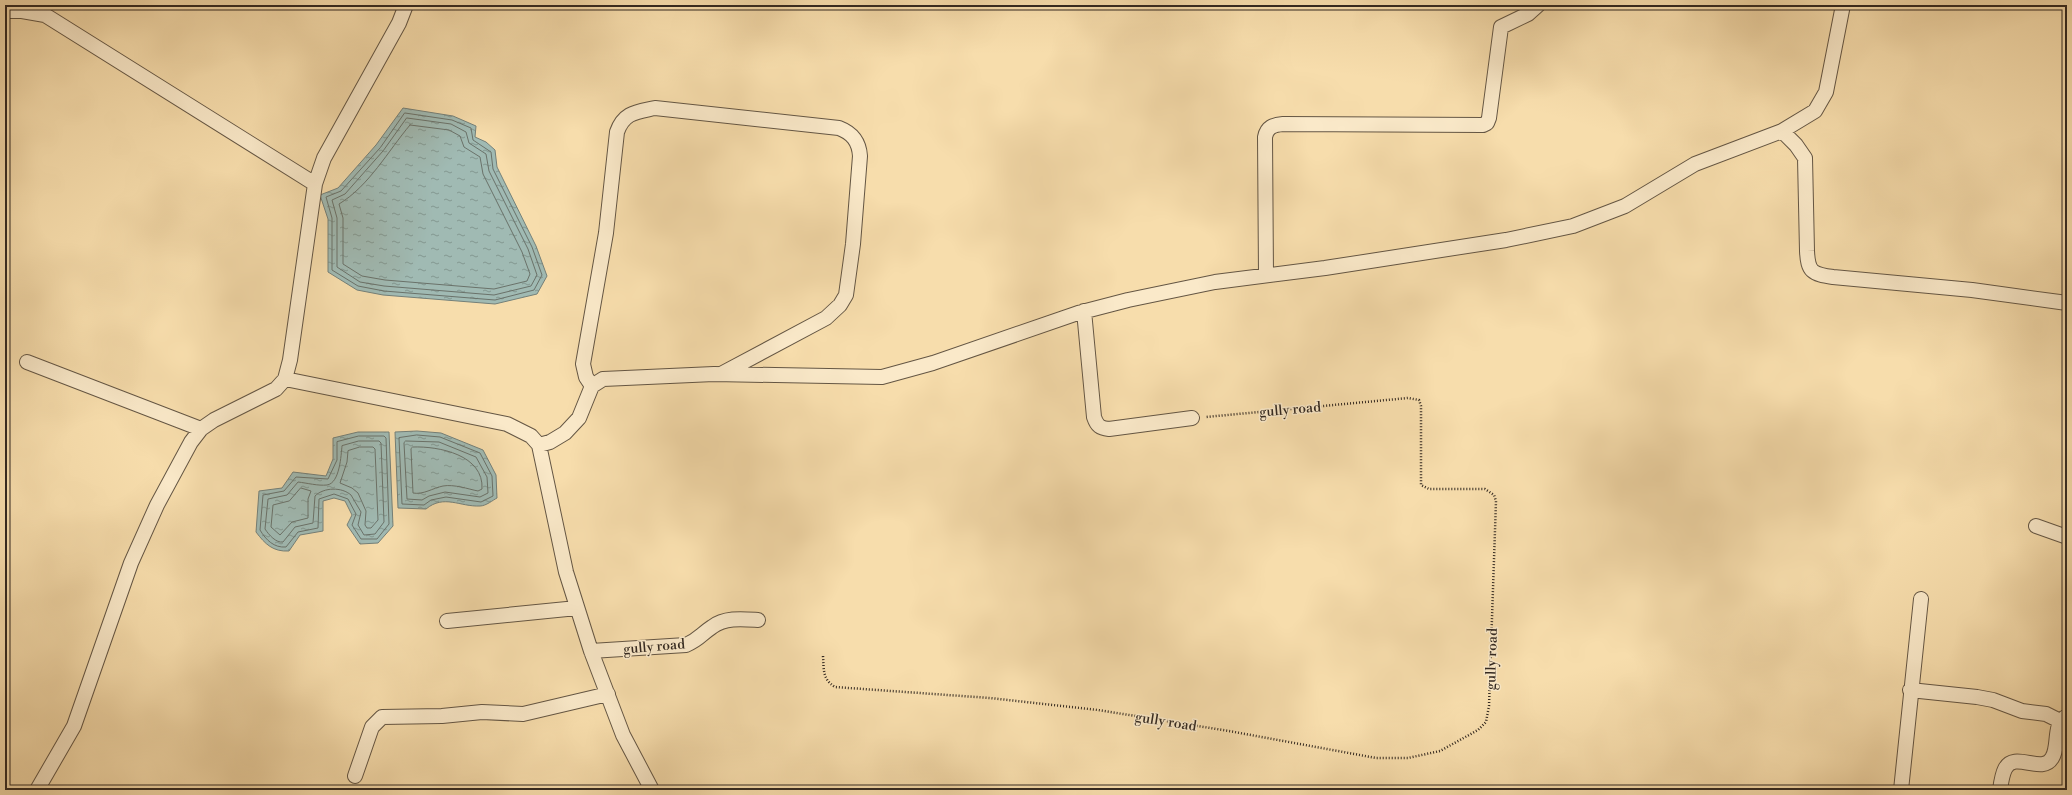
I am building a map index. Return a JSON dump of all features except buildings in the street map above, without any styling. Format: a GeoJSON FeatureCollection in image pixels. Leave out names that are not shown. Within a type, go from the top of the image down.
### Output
{"type":"FeatureCollection","features":[{"type":"Feature","properties":{"kind":"street"},"geometry":{"type":"LineString","coordinates":[[37,790],[74,726],[131,563],[157,505],[187,449],[201,429],[276,389],[285,379],[290,360],[315,184],[324,158],[389,41],[406,5]]}},
{"type":"Feature","properties":{"kind":"street"},"geometry":{"type":"LineString","coordinates":[[1266,275],[1265,137],[1269,127],[1283,124],[1483,125],[1487,123],[1489,118],[1502,27],[1528,14],[1538,5]]}},
{"type":"Feature","properties":{"kind":"street"},"geometry":{"type":"LineString","coordinates":[[539,445],[550,442],[565,433],[579,418],[592,386],[603,379],[616,377],[719,374],[882,376],[933,363],[1084,311],[1128,300],[1215,282],[1506,240],[1573,226],[1625,206],[1695,164],[1782,131],[1815,111],[1826,92],[1843,5]]}},
{"type":"Feature","properties":{"kind":"street"},"geometry":{"type":"LineString","coordinates":[[5,11],[22,10],[45,14],[315,184]]}},
{"type":"Feature","properties":{"kind":"street"},"geometry":{"type":"LineString","coordinates":[[592,386],[586,377],[584,364],[606,233],[617,132],[621,122],[628,116],[655,108],[839,128],[848,132],[859,146],[860,156],[853,244],[846,295],[840,305],[826,318],[719,374]]}},
{"type":"Feature","properties":{"kind":"street"},"geometry":{"type":"LineString","coordinates":[[1782,131],[1796,145],[1805,158],[1807,251],[1808,264],[1812,271],[1820,275],[1833,277],[1972,290],[2067,303]]}},
{"type":"Feature","properties":{"kind":"street"},"geometry":{"type":"LineString","coordinates":[[1084,311],[1094,418],[1097,424],[1102,428],[1109,429],[1192,418]]}},
{"type":"Feature","properties":{"kind":"street"},"geometry":{"type":"LineString","coordinates":[[27,362],[201,429]]}},
{"type":"Feature","properties":{"kind":"street"},"geometry":{"type":"LineString","coordinates":[[285,379],[507,424],[530,436],[539,445],[566,572],[591,651],[624,735],[652,790]]}},
{"type":"Feature","properties":{"kind":"street"},"geometry":{"type":"LineString","coordinates":[[2036,526],[2067,537]]}},
{"type":"Feature","properties":{"kind":"street"},"geometry":{"type":"LineString","coordinates":[[1901,790],[1910,690],[1921,599]]}},
{"type":"Feature","properties":{"kind":"street"},"geometry":{"type":"LineString","coordinates":[[447,622],[577,608]]}},
{"type":"Feature","properties":{"kind":"street","name":"gully road"},"geometry":{"type":"LineString","coordinates":[[591,651],[686,645],[699,639],[712,627],[723,621],[758,620]]}},
{"type":"Feature","properties":{"kind":"street"},"geometry":{"type":"LineString","coordinates":[[1910,690],[1977,697],[1993,700],[2022,711],[2064,718],[2051,761],[2046,764],[2014,761],[2008,764],[2005,768],[2000,790]]}},
{"type":"Feature","properties":{"kind":"street"},"geometry":{"type":"LineString","coordinates":[[355,776],[372,727],[382,717],[442,716],[482,712],[523,714],[608,694]]}},
{"type":"Feature","properties":{"kind":"path","name":"gully road"},"geometry":{"type":"LineString","coordinates":[[823,656],[824,676],[828,683],[834,687],[990,698],[1098,710],[1229,731],[1376,758],[1408,758],[1440,750],[1478,730],[1486,722],[1489,706],[1496,500],[1494,495],[1485,489],[1429,489],[1421,485],[1421,406],[1419,400],[1408,398],[1192,418]]}},
{"type":"Feature","properties":{"kind":"water"},"geometry":{"type":"Polygon","coordinates":[[[403,108],[453,116],[476,126],[475,137],[486,142],[495,150],[497,167],[536,246],[547,276],[537,294],[495,304],[383,295],[357,290],[328,272],[328,219],[320,195],[338,188],[376,145],[403,108]]]}},
{"type":"Feature","properties":{"kind":"water"},"geometry":{"type":"Polygon","coordinates":[[[417,431],[441,433],[483,450],[496,475],[497,498],[482,506],[452,502],[439,502],[426,509],[398,508],[395,432],[417,431]]]}},
{"type":"Feature","properties":{"kind":"water"},"geometry":{"type":"Polygon","coordinates":[[[358,432],[389,432],[393,526],[378,543],[360,544],[347,525],[352,515],[345,501],[334,498],[323,501],[323,531],[300,535],[289,551],[274,549],[266,544],[256,532],[259,491],[282,488],[293,472],[326,476],[333,459],[333,438],[358,432]]]}}]}
